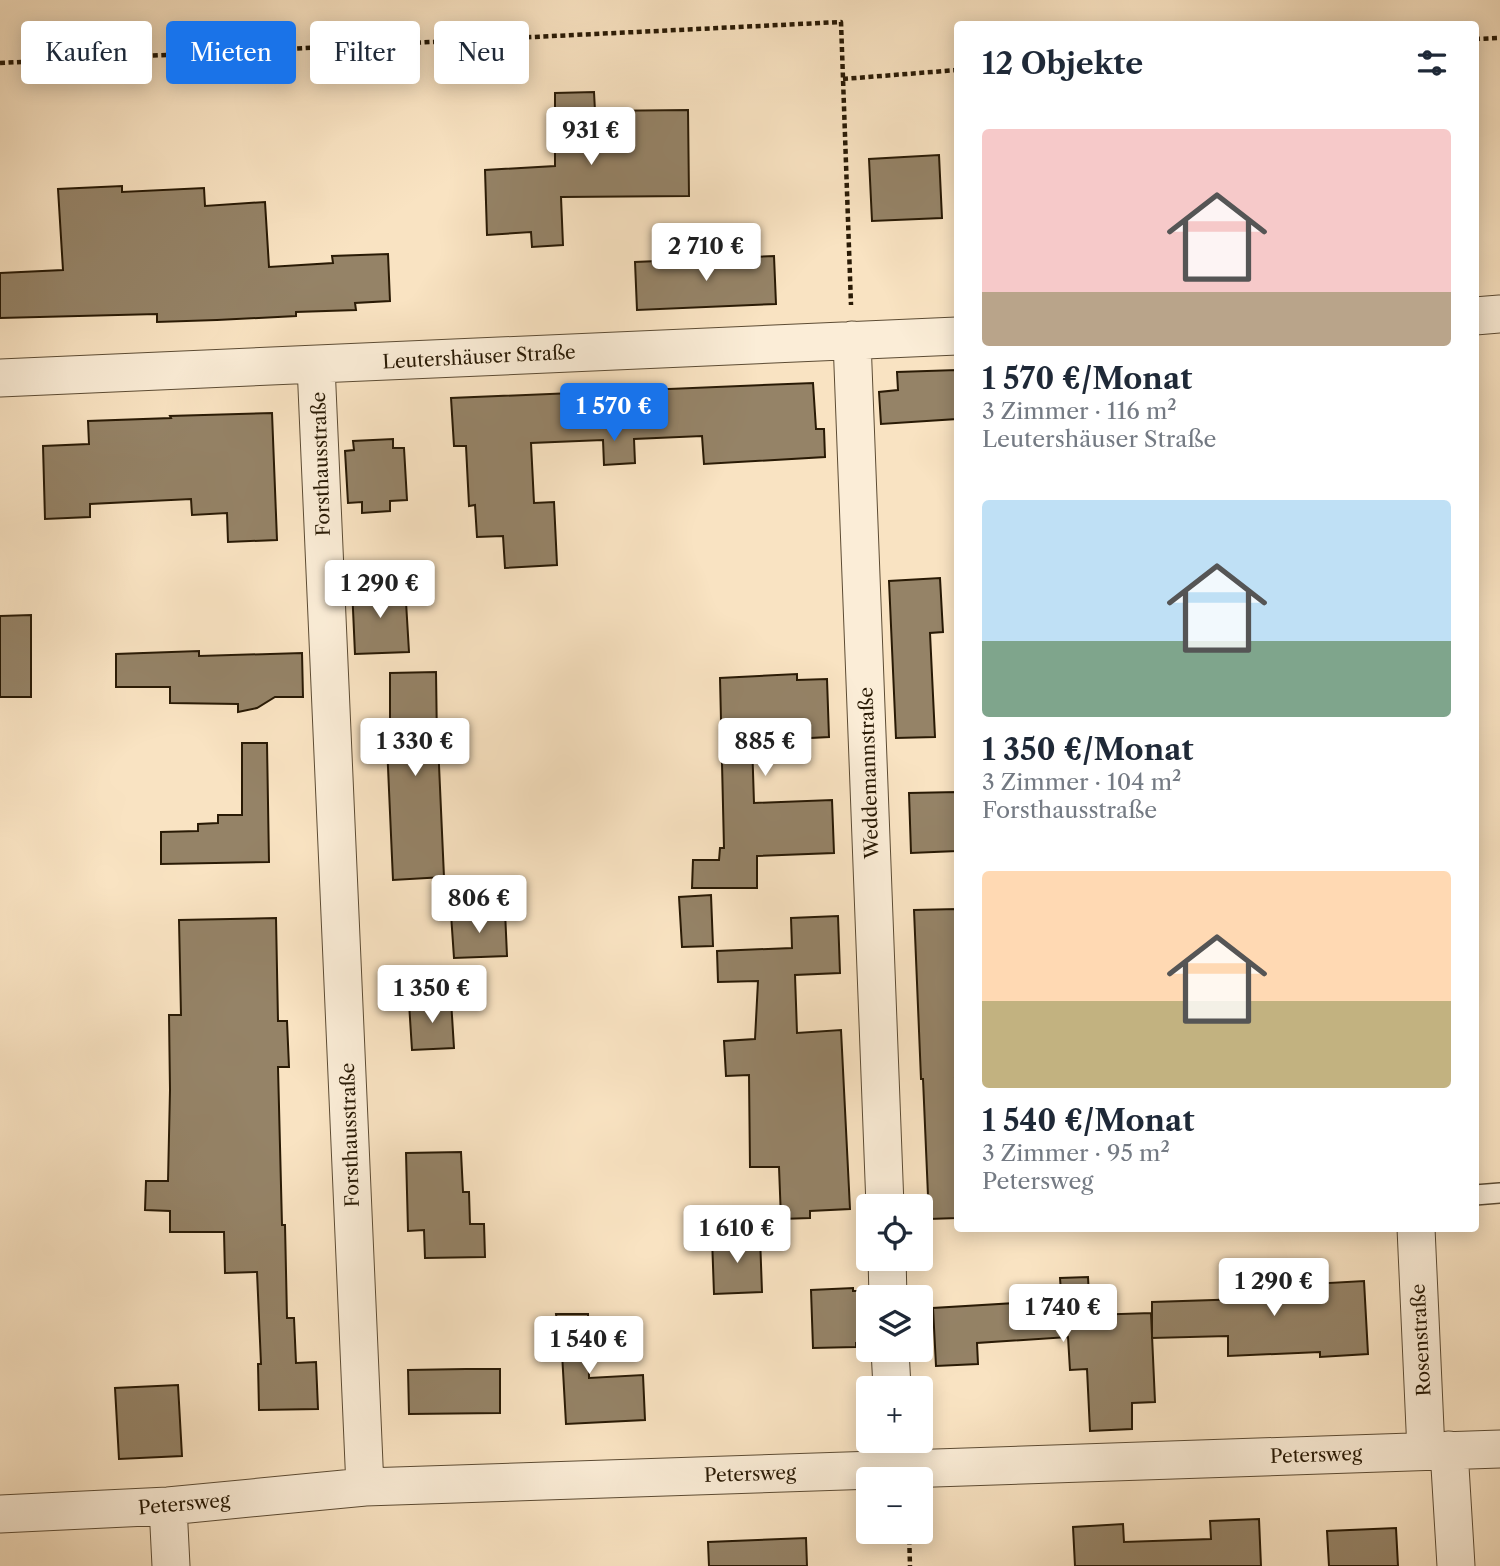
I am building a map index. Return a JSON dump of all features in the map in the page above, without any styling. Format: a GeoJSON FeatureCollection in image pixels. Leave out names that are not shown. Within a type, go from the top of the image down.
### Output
{"type":"FeatureCollection","features":[{"type":"Feature","properties":{"kind":"street"},"geometry":{"type":"LineString","coordinates":[[1479,316],[1500,314]]}},
{"type":"Feature","properties":{"kind":"street","name":"Leutershäuser Straße"},"geometry":{"type":"LineString","coordinates":[[0,378],[954,336]]}},
{"type":"Feature","properties":{"kind":"street","name":"Weddemannstraße"},"geometry":{"type":"LineString","coordinates":[[852,340],[885,1194]]}},
{"type":"Feature","properties":{"kind":"street","name":"Forsthausstraße"},"geometry":{"type":"LineString","coordinates":[[316,365],[365,1487]]}},
{"type":"Feature","properties":{"kind":"street","name":"Rosenstraße"},"geometry":{"type":"LineString","coordinates":[[1416,1232],[1438,1451],[1456,1566]]}},
{"type":"Feature","properties":{"kind":"street","name":"Petersweg"},"geometry":{"type":"LineString","coordinates":[[0,1514],[168,1506],[365,1487],[894,1454],[1500,1449]]}},
{"type":"Feature","properties":{"kind":"street"},"geometry":{"type":"LineString","coordinates":[[168,1506],[171,1566]]}},
{"type":"Feature","properties":{"kind":"lane"},"geometry":{"type":"LineString","coordinates":[[1479,1195],[1500,1194]]}},
{"type":"Feature","properties":{"kind":"path"},"geometry":{"type":"LineString","coordinates":[[0,63],[841,22],[852,340]]}},
{"type":"Feature","properties":{"kind":"path"},"geometry":{"type":"LineString","coordinates":[[1479,39],[1500,38]]}},
{"type":"Feature","properties":{"kind":"path"},"geometry":{"type":"LineString","coordinates":[[844,79],[954,71]]}},
{"type":"Feature","properties":{"kind":"path"},"geometry":{"type":"LineString","coordinates":[[909,1544],[910,1566]]}},
{"type":"Feature","properties":{"kind":"building"},"geometry":{"type":"Polygon","coordinates":[[[594,92],[595,111],[688,110],[689,196],[561,197],[563,245],[532,247],[531,232],[487,235],[485,170],[555,166],[555,93],[594,92]]]}},
{"type":"Feature","properties":{"kind":"building"},"geometry":{"type":"Polygon","coordinates":[[[939,155],[942,218],[872,221],[869,159],[939,155]]]}},
{"type":"Feature","properties":{"kind":"building"},"geometry":{"type":"Polygon","coordinates":[[[122,186],[122,192],[204,188],[205,206],[265,202],[269,267],[333,263],[332,256],[388,254],[390,301],[355,303],[356,310],[296,312],[296,316],[217,320],[157,322],[157,314],[0,318],[0,273],[63,270],[58,189],[122,186]]]}},
{"type":"Feature","properties":{"kind":"building"},"geometry":{"type":"Polygon","coordinates":[[[774,256],[776,304],[637,310],[635,262],[774,256]]]}},
{"type":"Feature","properties":{"kind":"building"},"geometry":{"type":"Polygon","coordinates":[[[954,370],[954,419],[881,424],[879,392],[898,390],[897,372],[954,370]]]}},
{"type":"Feature","properties":{"kind":"building"},"geometry":{"type":"Polygon","coordinates":[[[813,383],[816,429],[824,429],[825,457],[704,464],[702,436],[634,439],[635,463],[604,465],[603,440],[531,443],[534,503],[554,502],[557,565],[505,568],[503,536],[477,537],[475,505],[469,506],[466,446],[454,446],[451,398],[813,383]]]}},
{"type":"Feature","properties":{"kind":"building"},"geometry":{"type":"Polygon","coordinates":[[[272,413],[277,540],[228,542],[227,513],[192,515],[191,499],[90,504],[90,517],[45,519],[43,446],[89,444],[88,421],[272,413]]]}},
{"type":"Feature","properties":{"kind":"building"},"geometry":{"type":"Polygon","coordinates":[[[393,439],[393,448],[404,448],[407,500],[390,501],[390,511],[362,513],[362,502],[348,503],[345,451],[354,450],[353,441],[393,439]]]}},
{"type":"Feature","properties":{"kind":"building"},"geometry":{"type":"Polygon","coordinates":[[[940,578],[943,632],[930,633],[935,737],[896,738],[889,581],[940,578]]]}},
{"type":"Feature","properties":{"kind":"building"},"geometry":{"type":"Polygon","coordinates":[[[405,585],[409,652],[355,654],[352,587],[405,585]]]}},
{"type":"Feature","properties":{"kind":"building"},"geometry":{"type":"Polygon","coordinates":[[[31,615],[31,697],[0,697],[0,616],[31,615]]]}},
{"type":"Feature","properties":{"kind":"building"},"geometry":{"type":"Polygon","coordinates":[[[199,651],[199,656],[302,653],[303,697],[275,697],[257,708],[238,712],[238,704],[170,703],[170,687],[116,687],[116,654],[199,651]]]}},
{"type":"Feature","properties":{"kind":"building"},"geometry":{"type":"Polygon","coordinates":[[[436,672],[444,877],[393,880],[387,745],[390,745],[390,673],[436,672]]]}},
{"type":"Feature","properties":{"kind":"building"},"geometry":{"type":"Polygon","coordinates":[[[797,674],[797,680],[827,679],[829,737],[752,741],[754,803],[832,800],[834,853],[757,856],[757,888],[692,888],[693,860],[719,860],[720,848],[724,848],[720,678],[797,674]]]}},
{"type":"Feature","properties":{"kind":"building"},"geometry":{"type":"Polygon","coordinates":[[[242,743],[267,743],[269,862],[161,864],[161,832],[198,831],[198,824],[218,823],[218,815],[242,815],[242,743]]]}},
{"type":"Feature","properties":{"kind":"building"},"geometry":{"type":"Polygon","coordinates":[[[954,792],[954,851],[911,853],[909,793],[954,792]]]}},
{"type":"Feature","properties":{"kind":"building"},"geometry":{"type":"Polygon","coordinates":[[[711,895],[713,946],[682,947],[679,897],[711,895]]]}},
{"type":"Feature","properties":{"kind":"building"},"geometry":{"type":"Polygon","coordinates":[[[954,909],[954,1218],[933,1219],[933,1194],[928,1194],[914,910],[954,909]]]}},
{"type":"Feature","properties":{"kind":"building"},"geometry":{"type":"Polygon","coordinates":[[[505,911],[507,956],[454,958],[451,914],[505,911]]]}},
{"type":"Feature","properties":{"kind":"building"},"geometry":{"type":"Polygon","coordinates":[[[838,916],[840,973],[795,975],[797,1033],[841,1030],[850,1209],[810,1211],[810,1218],[781,1219],[779,1167],[750,1167],[749,1075],[726,1076],[724,1041],[755,1039],[758,981],[718,982],[717,951],[792,948],[791,918],[838,916]]]}},
{"type":"Feature","properties":{"kind":"building"},"geometry":{"type":"Polygon","coordinates":[[[276,918],[278,1021],[287,1021],[289,1067],[278,1067],[287,1318],[294,1318],[296,1363],[316,1362],[318,1409],[259,1410],[258,1364],[261,1364],[257,1272],[225,1273],[224,1232],[170,1232],[170,1211],[145,1210],[146,1181],[168,1181],[169,1015],[181,1015],[179,920],[276,918]]]}},
{"type":"Feature","properties":{"kind":"building"},"geometry":{"type":"Polygon","coordinates":[[[451,1000],[454,1048],[412,1050],[409,1003],[451,1000]]]}},
{"type":"Feature","properties":{"kind":"building"},"geometry":{"type":"Polygon","coordinates":[[[461,1152],[463,1192],[469,1192],[470,1224],[484,1224],[485,1257],[425,1258],[424,1230],[408,1231],[406,1153],[461,1152]]]}},
{"type":"Feature","properties":{"kind":"building"},"geometry":{"type":"Polygon","coordinates":[[[760,1237],[762,1292],[714,1294],[712,1238],[760,1237]]]}},
{"type":"Feature","properties":{"kind":"building"},"geometry":{"type":"Polygon","coordinates":[[[1275,1265],[1276,1286],[1364,1281],[1368,1354],[1320,1357],[1320,1352],[1228,1356],[1228,1336],[1152,1338],[1152,1302],[1245,1299],[1243,1267],[1275,1265]]]}},
{"type":"Feature","properties":{"kind":"building"},"geometry":{"type":"Polygon","coordinates":[[[1088,1277],[1090,1315],[1151,1313],[1155,1402],[1132,1403],[1132,1429],[1090,1431],[1087,1369],[1070,1370],[1068,1337],[977,1343],[978,1364],[936,1366],[933,1308],[1015,1303],[1014,1295],[1061,1292],[1060,1278],[1088,1277]]]}},
{"type":"Feature","properties":{"kind":"building"},"geometry":{"type":"Polygon","coordinates":[[[853,1288],[853,1291],[856,1291],[856,1347],[813,1348],[811,1290],[853,1288]]]}},
{"type":"Feature","properties":{"kind":"building"},"geometry":{"type":"Polygon","coordinates":[[[556,1314],[588,1314],[589,1378],[643,1375],[645,1420],[566,1424],[562,1353],[537,1353],[537,1321],[557,1321],[556,1314]]]}},
{"type":"Feature","properties":{"kind":"building"},"geometry":{"type":"Polygon","coordinates":[[[500,1369],[500,1413],[409,1414],[408,1370],[500,1369]]]}},
{"type":"Feature","properties":{"kind":"building"},"geometry":{"type":"Polygon","coordinates":[[[178,1385],[182,1456],[119,1459],[115,1388],[178,1385]]]}},
{"type":"Feature","properties":{"kind":"building"},"geometry":{"type":"Polygon","coordinates":[[[1259,1519],[1261,1566],[1075,1566],[1073,1527],[1123,1524],[1124,1542],[1211,1539],[1210,1521],[1259,1519]]]}},
{"type":"Feature","properties":{"kind":"building"},"geometry":{"type":"Polygon","coordinates":[[[1396,1528],[1398,1566],[1329,1566],[1327,1531],[1396,1528]]]}},
{"type":"Feature","properties":{"kind":"building"},"geometry":{"type":"Polygon","coordinates":[[[806,1538],[807,1566],[709,1566],[708,1542],[806,1538]]]}}]}
